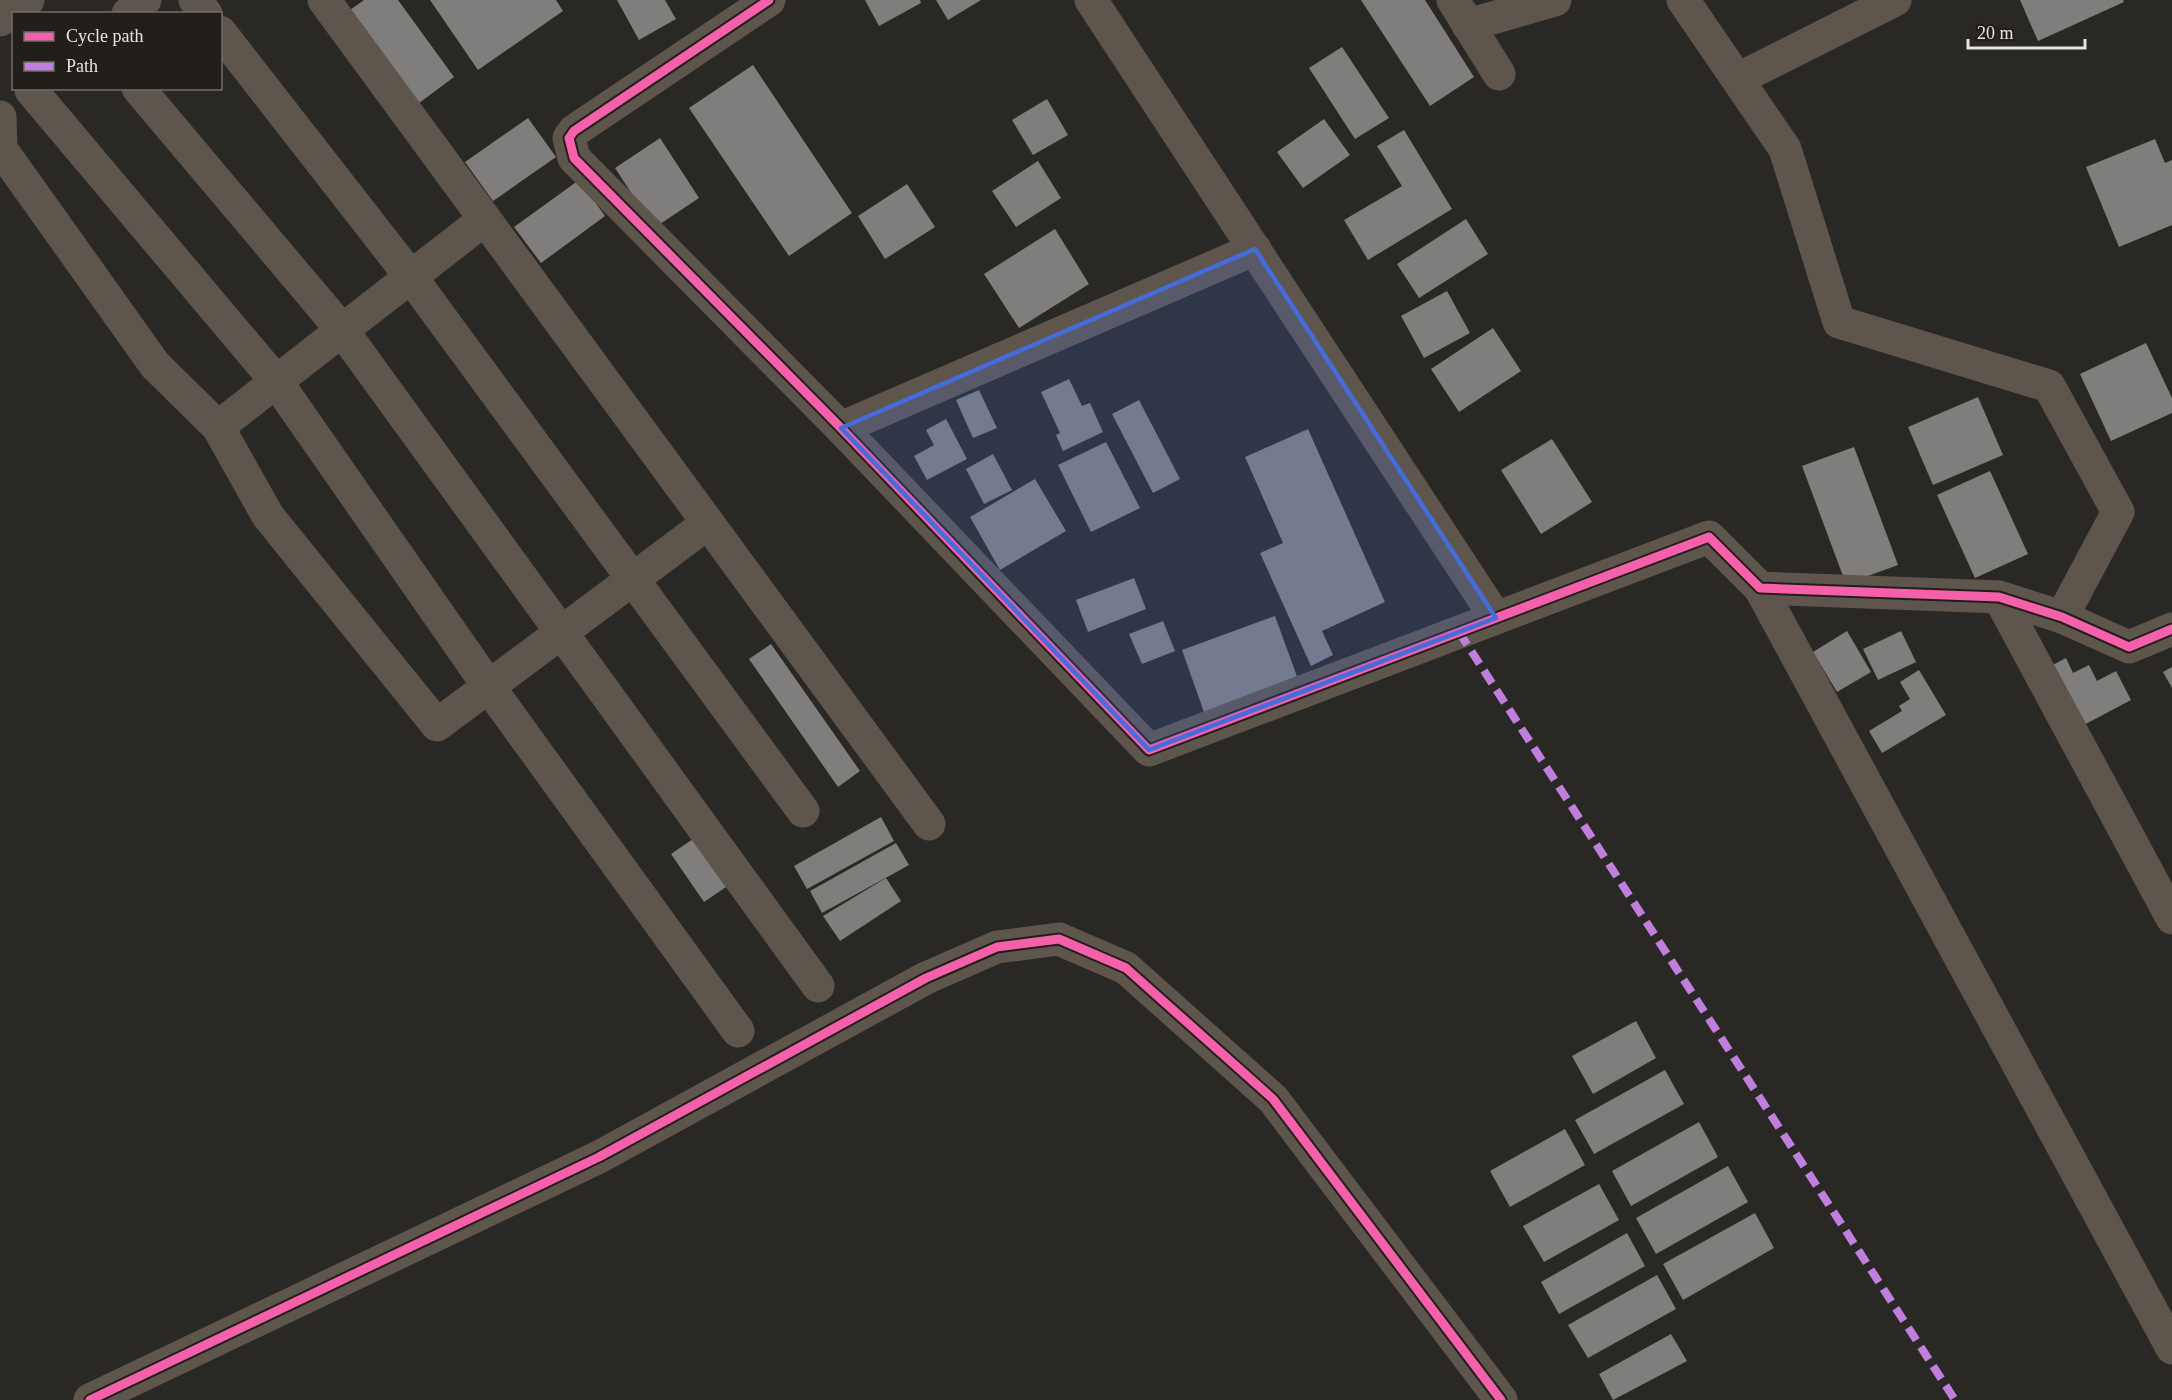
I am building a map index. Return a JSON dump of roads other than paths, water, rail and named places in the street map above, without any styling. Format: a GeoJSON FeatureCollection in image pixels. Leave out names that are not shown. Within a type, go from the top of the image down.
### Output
{"type":"FeatureCollection","features":[{"type":"Feature","properties":{"kind":"street"},"geometry":{"type":"LineString","coordinates":[[0,20],[28,0]]}},
{"type":"Feature","properties":{"kind":"street"},"geometry":{"type":"LineString","coordinates":[[130,12],[145,0]]}},
{"type":"Feature","properties":{"kind":"street"},"geometry":{"type":"LineString","coordinates":[[195,0],[204,12]]}},
{"type":"Feature","properties":{"kind":"street"},"geometry":{"type":"LineString","coordinates":[[324,0],[929,824]]}},
{"type":"Feature","properties":{"kind":"street"},"geometry":{"type":"LineString","coordinates":[[769,0],[574,131],[569,138],[569,146],[574,158],[841,428],[1149,750],[1709,537],[1760,588],[2172,1348]]}},
{"type":"Feature","properties":{"kind":"street"},"geometry":{"type":"LineString","coordinates":[[1091,0],[1496,618]]}},
{"type":"Feature","properties":{"kind":"street"},"geometry":{"type":"LineString","coordinates":[[1499,74],[1460,13],[1554,0]]}},
{"type":"Feature","properties":{"kind":"street"},"geometry":{"type":"LineString","coordinates":[[1683,0],[1785,149],[1839,322],[2049,386],[2118,512],[2062,617]]}},
{"type":"Feature","properties":{"kind":"street"},"geometry":{"type":"LineString","coordinates":[[1738,79],[1895,0]]}},
{"type":"Feature","properties":{"kind":"street"},"geometry":{"type":"LineString","coordinates":[[222,35],[411,277],[803,811]]}},
{"type":"Feature","properties":{"kind":"street"},"geometry":{"type":"LineString","coordinates":[[31,90],[0,116],[2,150],[155,365],[218,426],[268,516],[438,725],[708,523]]}},
{"type":"Feature","properties":{"kind":"street"},"geometry":{"type":"LineString","coordinates":[[33,90],[276,381],[489,687],[738,1031]]}},
{"type":"Feature","properties":{"kind":"street"},"geometry":{"type":"LineString","coordinates":[[140,90],[342,330],[563,631],[818,986]]}},
{"type":"Feature","properties":{"kind":"street"},"geometry":{"type":"LineString","coordinates":[[218,426],[485,219]]}},
{"type":"Feature","properties":{"kind":"street"},"geometry":{"type":"LineString","coordinates":[[841,428],[1255,249]]}},
{"type":"Feature","properties":{"kind":"street"},"geometry":{"type":"LineString","coordinates":[[1760,588],[1999,597],[2062,617],[2129,647],[2172,628]]}},
{"type":"Feature","properties":{"kind":"street"},"geometry":{"type":"LineString","coordinates":[[1999,597],[2172,918]]}},
{"type":"Feature","properties":{"kind":"street"},"geometry":{"type":"LineString","coordinates":[[90,1400],[599,1157],[926,978],[997,947],[1059,939],[1126,968],[1273,1099],[1502,1400]]}}]}
